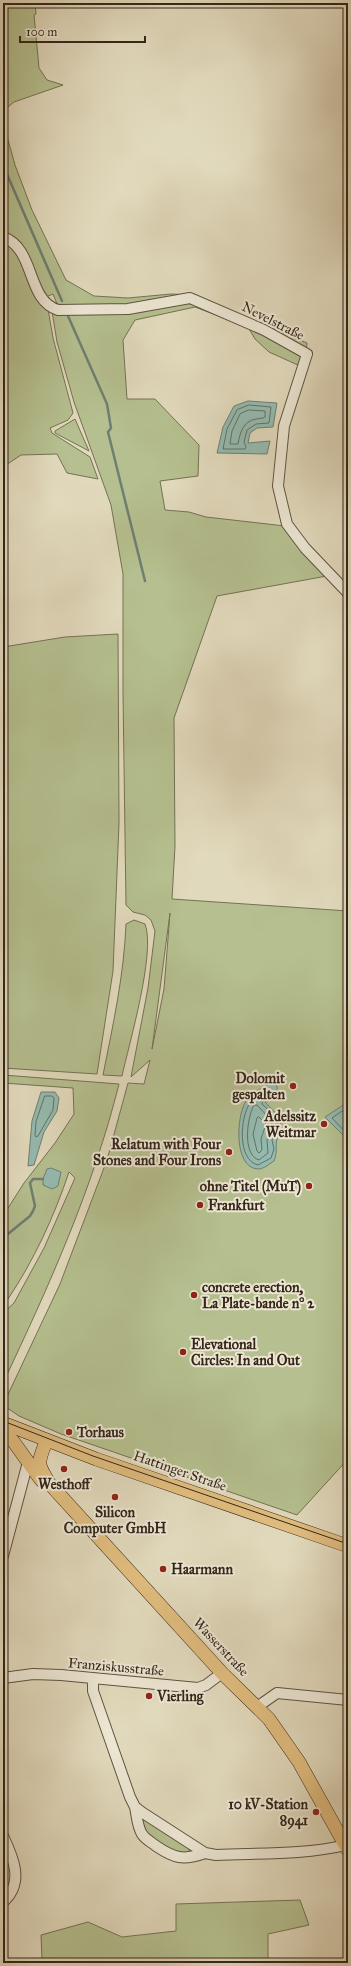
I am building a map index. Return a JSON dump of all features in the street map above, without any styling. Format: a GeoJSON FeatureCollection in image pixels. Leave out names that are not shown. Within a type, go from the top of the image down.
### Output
{"type":"FeatureCollection","features":[{"type":"Feature","properties":{"kind":"main road","name":"Hattinger Straße"},"geometry":{"type":"LineString","coordinates":[[3,1423],[42,1439],[348,1546]]}},
{"type":"Feature","properties":{"kind":"main road","name":"Wasserstraße"},"geometry":{"type":"LineString","coordinates":[[3,1433],[13,1441],[42,1481],[48,1482]]}},
{"type":"Feature","properties":{"kind":"main road"},"geometry":{"type":"LineString","coordinates":[[28,1462],[30,1451],[42,1439]]}},
{"type":"Feature","properties":{"kind":"main road","name":"Wasserstraße"},"geometry":{"type":"LineString","coordinates":[[42,1439],[39,1461],[40,1467],[48,1482],[222,1674],[271,1722],[300,1762],[347,1847]]}},
{"type":"Feature","properties":{"kind":"street","name":"Nevelstraße"},"geometry":{"type":"LineString","coordinates":[[3,237],[10,240],[20,250],[42,299],[58,310],[128,309],[190,298],[264,330],[306,354],[284,426],[278,486],[287,524],[306,548],[348,594]]}},
{"type":"Feature","properties":{"kind":"street"},"geometry":{"type":"LineString","coordinates":[[3,1556],[22,1491],[21,1484],[28,1462]]}},
{"type":"Feature","properties":{"kind":"street","name":"Franziskusstraße"},"geometry":{"type":"LineString","coordinates":[[3,1678],[33,1674],[198,1688],[206,1685],[222,1674]]}},
{"type":"Feature","properties":{"kind":"street"},"geometry":{"type":"LineString","coordinates":[[93,1678],[93,1691],[130,1797],[135,1807],[138,1824],[142,1833],[150,1842],[171,1856],[190,1857],[205,1854],[216,1855],[347,1847]]}},
{"type":"Feature","properties":{"kind":"street"},"geometry":{"type":"LineString","coordinates":[[257,1707],[277,1693],[348,1700]]}},
{"type":"Feature","properties":{"kind":"street"},"geometry":{"type":"LineString","coordinates":[[135,1807],[205,1854]]}},
{"type":"Feature","properties":{"kind":"street"},"geometry":{"type":"LineString","coordinates":[[3,1836],[13,1858],[16,1874],[13,1888],[3,1902]]}},
{"type":"Feature","properties":{"kind":"green space"},"geometry":{"type":"Polygon","coordinates":[[[3,3],[35,3],[36,14],[34,15],[39,68],[47,80],[63,85],[14,102],[3,111],[3,3]]]}},
{"type":"Feature","properties":{"kind":"green space"},"geometry":{"type":"Polygon","coordinates":[[[3,122],[15,165],[32,210],[66,280],[94,296],[128,298],[171,294],[195,295],[307,343],[306,354],[300,366],[269,352],[255,339],[248,327],[195,307],[135,320],[123,340],[127,399],[155,399],[199,445],[198,476],[160,481],[165,510],[189,512],[206,517],[285,526],[327,576],[217,596],[174,718],[175,846],[172,899],[348,911],[348,1459],[297,1515],[61,1434],[19,1416],[3,1405],[60,1284],[107,1160],[128,1083],[144,1084],[150,1060],[131,1077],[148,988],[155,931],[151,920],[145,915],[133,912],[126,905],[123,574],[111,505],[74,402],[57,342],[52,311],[57,304],[53,294],[41,299],[48,309],[53,338],[73,413],[68,420],[50,428],[52,433],[90,457],[98,479],[67,473],[57,454],[21,455],[3,467],[3,122]],[[170,913],[152,1049],[164,989],[170,913]]]}},
{"type":"Feature","properties":{"kind":"green space"},"geometry":{"type":"Polygon","coordinates":[[[75,419],[89,451],[55,433],[55,431],[75,419]]]}},
{"type":"Feature","properties":{"kind":"green space"},"geometry":{"type":"Polygon","coordinates":[[[118,634],[119,823],[113,971],[97,1074],[3,1068],[3,647],[65,637],[118,634]]]}},
{"type":"Feature","properties":{"kind":"green space"},"geometry":{"type":"Polygon","coordinates":[[[134,920],[145,924],[147,937],[147,955],[140,998],[122,1076],[103,1075],[123,962],[126,924],[134,920]]]}},
{"type":"Feature","properties":{"kind":"green space"},"geometry":{"type":"Polygon","coordinates":[[[3,1075],[119,1084],[83,1199],[37,1310],[3,1383],[3,1313],[14,1303],[44,1248],[75,1178],[69,1172],[50,1222],[35,1254],[8,1299],[3,1297],[3,1216],[24,1183],[55,1143],[74,1114],[73,1088],[3,1083],[3,1075]]]}},
{"type":"Feature","properties":{"kind":"green space"},"geometry":{"type":"Polygon","coordinates":[[[145,1819],[189,1847],[189,1854],[175,1854],[149,1838],[141,1822],[145,1819]]]}},
{"type":"Feature","properties":{"kind":"green space"},"geometry":{"type":"Polygon","coordinates":[[[300,1900],[309,1925],[268,1934],[268,1963],[35,1963],[42,1959],[41,1935],[88,1922],[122,1937],[176,1931],[176,1904],[300,1900]]]}},
{"type":"Feature","properties":{"kind":"water"},"geometry":{"type":"Polygon","coordinates":[[[248,401],[277,403],[273,427],[257,428],[250,433],[248,443],[270,441],[267,454],[217,453],[223,427],[234,406],[248,401]]]}},
{"type":"Feature","properties":{"kind":"water"},"geometry":{"type":"Polygon","coordinates":[[[272,1083],[277,1086],[277,1091],[265,1102],[281,1121],[276,1142],[276,1154],[274,1161],[258,1169],[250,1166],[244,1159],[240,1149],[239,1125],[241,1113],[249,1097],[272,1083]]]}},
{"type":"Feature","properties":{"kind":"water"},"geometry":{"type":"Polygon","coordinates":[[[41,1092],[55,1092],[59,1098],[57,1111],[44,1132],[34,1165],[28,1166],[32,1121],[41,1092]]]}},
{"type":"Feature","properties":{"kind":"water"},"geometry":{"type":"Polygon","coordinates":[[[348,1102],[348,1140],[325,1117],[348,1102]]]}},
{"type":"Feature","properties":{"kind":"water"},"geometry":{"type":"Polygon","coordinates":[[[51,1168],[61,1172],[58,1186],[52,1189],[43,1185],[43,1179],[47,1169],[51,1168]]]}},
{"type":"Feature","properties":{"kind":"waterway"},"geometry":{"type":"LineString","coordinates":[[3,165],[62,301]]}},
{"type":"Feature","properties":{"kind":"waterway"},"geometry":{"type":"LineString","coordinates":[[68,316],[107,404],[111,428],[108,432],[145,581]]}},
{"type":"Feature","properties":{"kind":"waterway"},"geometry":{"type":"LineString","coordinates":[[3,1238],[30,1216],[35,1206],[30,1183],[33,1179],[43,1179]]}},
{"type":"Feature","properties":{"kind":"tram line"},"geometry":{"type":"LineString","coordinates":[[3,1421],[93,1456],[348,1544]]}},
{"type":"Feature","properties":{"kind":"place","name":"Dolomit gespalten"},"geometry":{"type":"Point","coordinates":[293,1086]}},
{"type":"Feature","properties":{"kind":"place","name":"Adelssitz Weitmar"},"geometry":{"type":"Point","coordinates":[324,1124]}},
{"type":"Feature","properties":{"kind":"place","name":"Relatum with Four Stones and Four Irons"},"geometry":{"type":"Point","coordinates":[229,1152]}},
{"type":"Feature","properties":{"kind":"place","name":"ohne Titel (MuT)"},"geometry":{"type":"Point","coordinates":[309,1186]}},
{"type":"Feature","properties":{"kind":"place","name":"Frankfurt"},"geometry":{"type":"Point","coordinates":[200,1205]}},
{"type":"Feature","properties":{"kind":"place","name":"concrete erection, La Plate-bande n° 2"},"geometry":{"type":"Point","coordinates":[194,1295]}},
{"type":"Feature","properties":{"kind":"place","name":"Elevational Circles: In and Out"},"geometry":{"type":"Point","coordinates":[183,1352]}},
{"type":"Feature","properties":{"kind":"place","name":"Torhaus"},"geometry":{"type":"Point","coordinates":[69,1432]}},
{"type":"Feature","properties":{"kind":"place","name":"Westhoff"},"geometry":{"type":"Point","coordinates":[64,1469]}},
{"type":"Feature","properties":{"kind":"place","name":"Silicon Computer GmbH"},"geometry":{"type":"Point","coordinates":[115,1497]}},
{"type":"Feature","properties":{"kind":"place","name":"Haarmann"},"geometry":{"type":"Point","coordinates":[163,1569]}},
{"type":"Feature","properties":{"kind":"place","name":"Vierling"},"geometry":{"type":"Point","coordinates":[149,1696]}},
{"type":"Feature","properties":{"kind":"place","name":"10 kV-Station 8941"},"geometry":{"type":"Point","coordinates":[316,1812]}}]}
